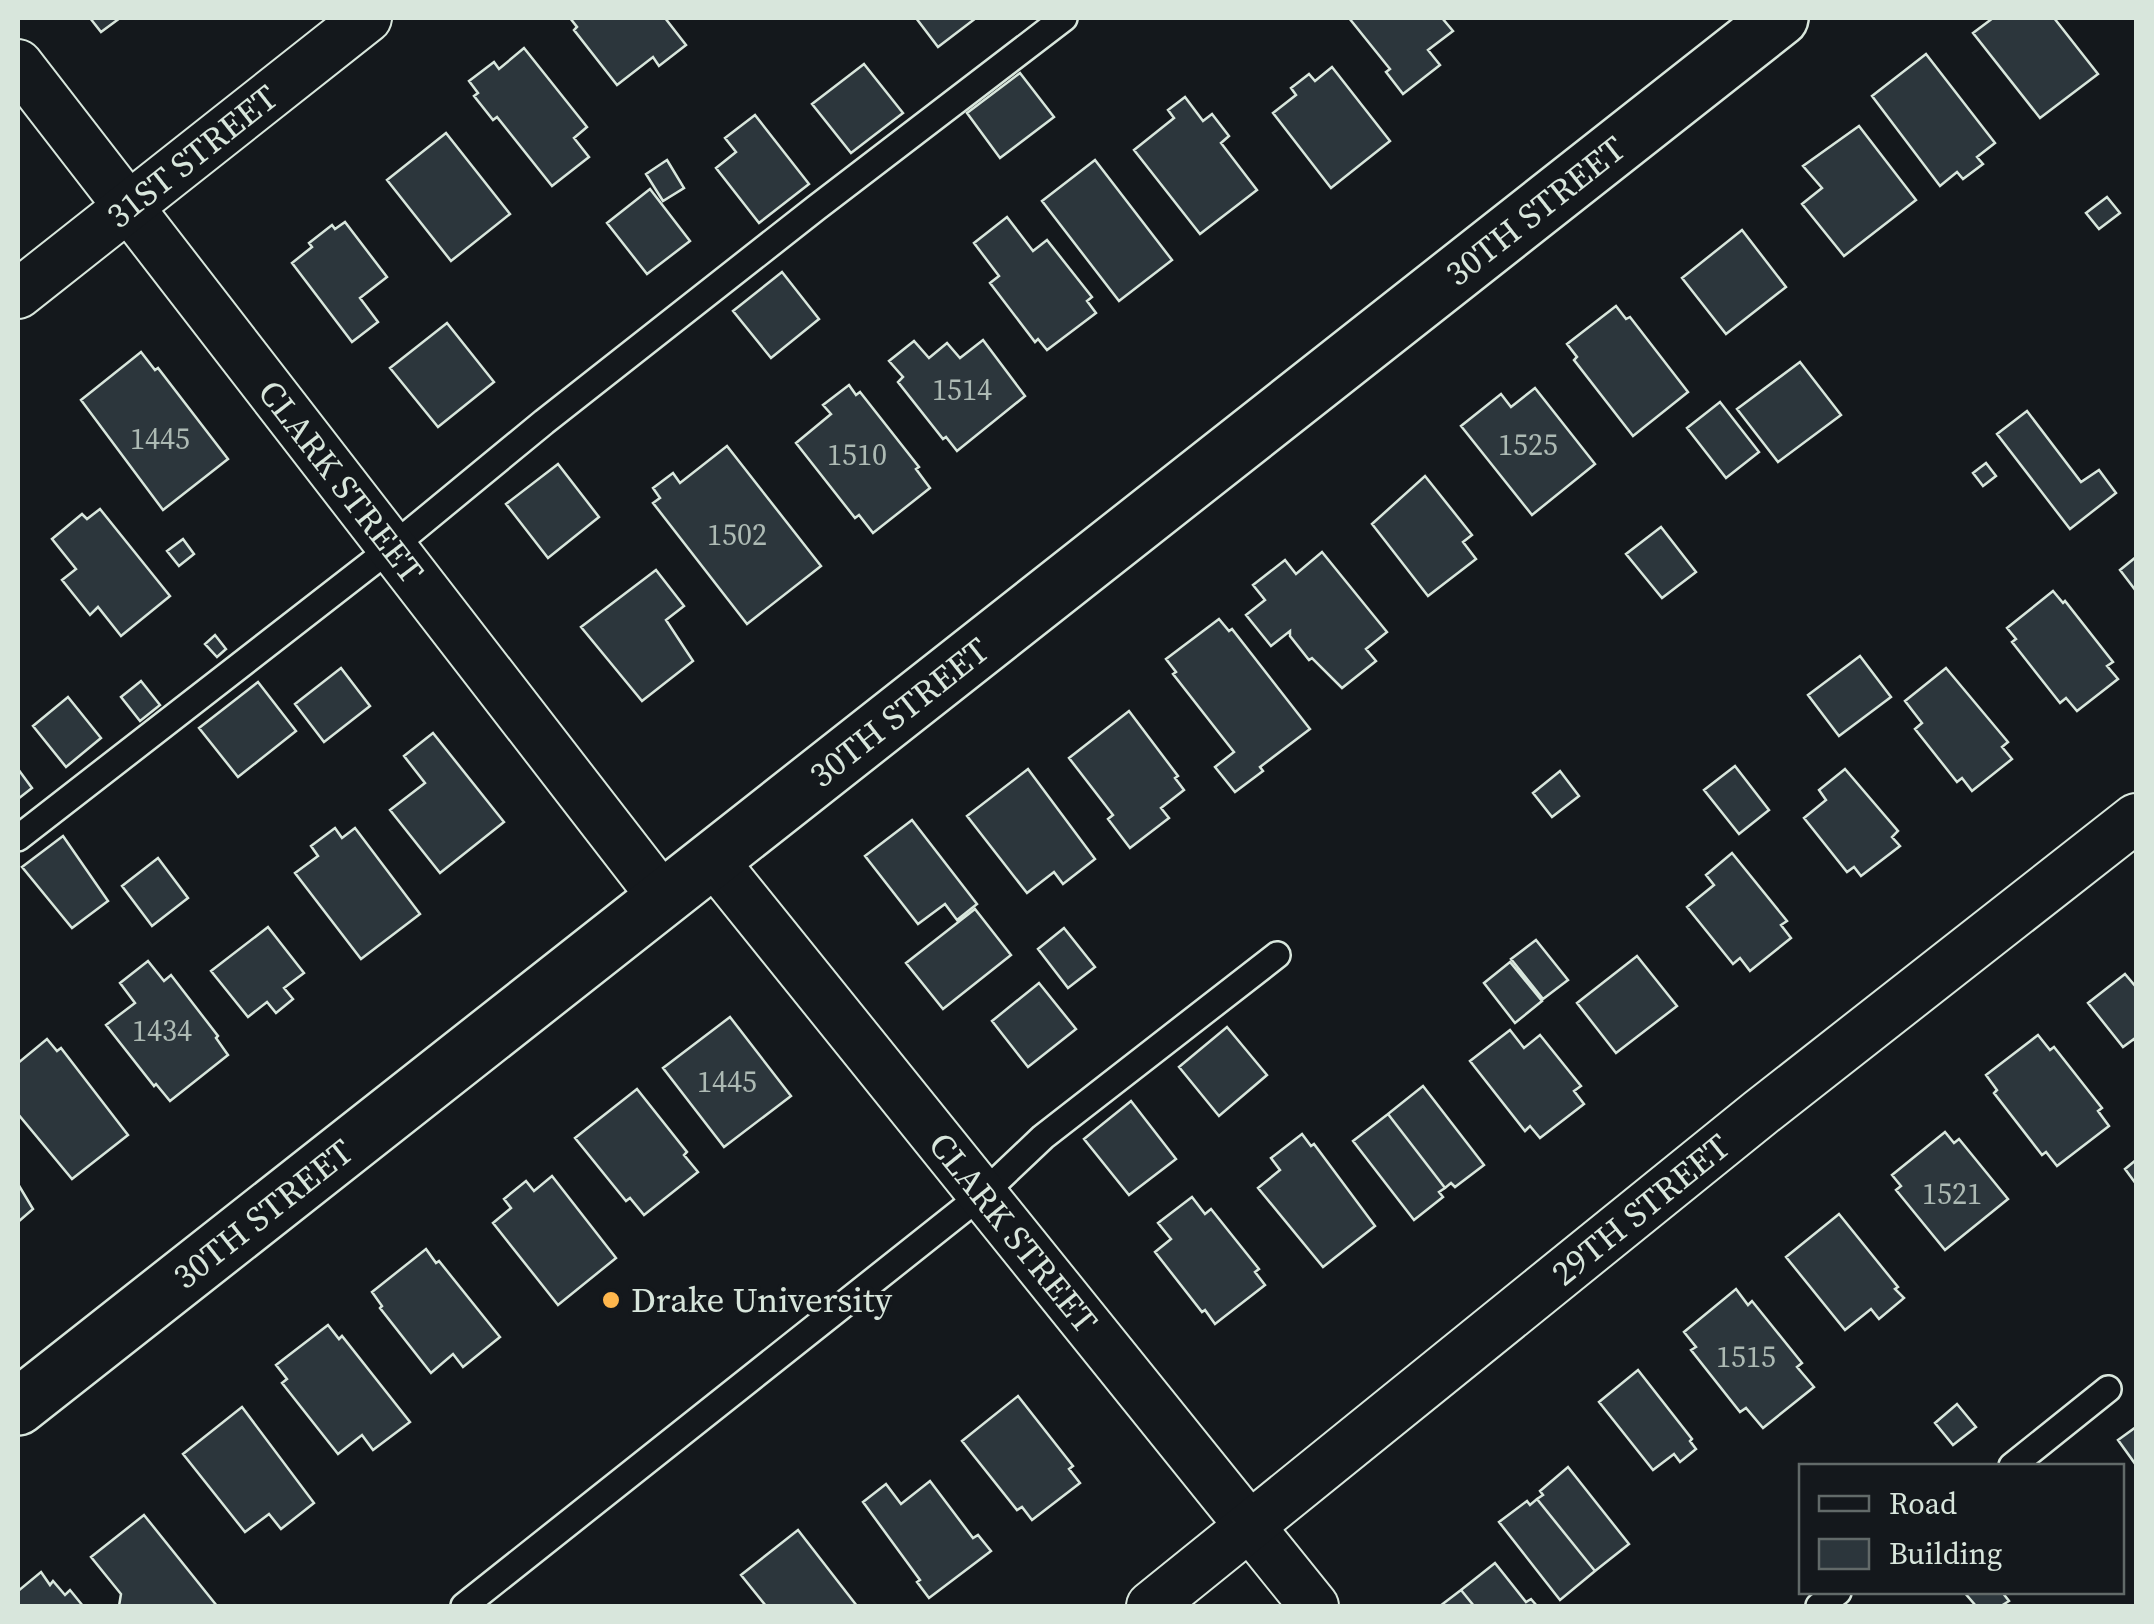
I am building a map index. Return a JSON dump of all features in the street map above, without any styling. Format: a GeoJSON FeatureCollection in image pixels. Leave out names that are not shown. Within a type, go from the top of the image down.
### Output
{"type":"FeatureCollection","features":[{"type":"Feature","properties":{"kind":"street","name":"31ST STREET"},"geometry":{"type":"LineString","coordinates":[[18,294],[367,18]]}},
{"type":"Feature","properties":{"kind":"street","name":"30TH STREET"},"geometry":{"type":"LineString","coordinates":[[18,1407],[1780,18]]}},
{"type":"Feature","properties":{"kind":"street","name":"CLARK STREET"},"geometry":{"type":"LineString","coordinates":[[18,64],[663,898]]}},
{"type":"Feature","properties":{"kind":"street","name":"29TH STREET"},"geometry":{"type":"LineString","coordinates":[[1150,1606],[1760,1113],[2136,818]]}},
{"type":"Feature","properties":{"kind":"street","name":"CLARK STREET"},"geometry":{"type":"LineString","coordinates":[[712,859],[1314,1606]]}},
{"type":"Feature","properties":{"kind":"lane"},"geometry":{"type":"LineString","coordinates":[[18,838],[391,548],[559,410],[1064,18]]}},
{"type":"Feature","properties":{"kind":"lane"},"geometry":{"type":"LineString","coordinates":[[464,1606],[984,1194],[1044,1137],[1277,955]]}},
{"type":"Feature","properties":{"kind":"lane"},"geometry":{"type":"LineString","coordinates":[[2014,1464],[2108,1389]]}},
{"type":"Feature","properties":{"kind":"building"},"geometry":{"type":"Polygon","coordinates":[[[90,18],[120,18],[101,32],[90,18]]]}},
{"type":"Feature","properties":{"kind":"building"},"geometry":{"type":"Polygon","coordinates":[[[570,18],[665,18],[686,45],[659,66],[653,57],[617,85],[574,30],[577,27],[570,18]]]}},
{"type":"Feature","properties":{"kind":"building"},"geometry":{"type":"Polygon","coordinates":[[[916,18],[976,18],[938,47],[916,18]]]}},
{"type":"Feature","properties":{"kind":"building"},"geometry":{"type":"Polygon","coordinates":[[[1349,18],[1442,18],[1453,31],[1428,50],[1440,65],[1403,94],[1386,72],[1390,69],[1349,18]]]}},
{"type":"Feature","properties":{"kind":"building"},"geometry":{"type":"Polygon","coordinates":[[[1993,18],[2054,18],[2098,74],[2040,118],[1973,33],[1993,18]]]}},
{"type":"Feature","properties":{"kind":"building"},"geometry":{"type":"Polygon","coordinates":[[[524,48],[587,127],[574,138],[589,157],[552,186],[497,117],[493,120],[474,96],[478,93],[469,81],[494,62],[499,69],[524,48]]]}},
{"type":"Feature","properties":{"kind":"building"},"geometry":{"type":"Polygon","coordinates":[[[1926,54],[1995,143],[1977,157],[1983,164],[1963,179],[1957,172],[1940,186],[1872,96],[1926,54]]]}},
{"type":"Feature","properties":{"kind":"building"},"geometry":{"type":"Polygon","coordinates":[[[864,64],[903,113],[851,153],[812,104],[864,64]]]}},
{"type":"Feature","properties":{"kind":"building"},"geometry":{"type":"Polygon","coordinates":[[[1332,67],[1390,141],[1331,188],[1273,113],[1296,95],[1291,88],[1309,74],[1315,81],[1332,67]]]}},
{"type":"Feature","properties":{"kind":"building"},"geometry":{"type":"Polygon","coordinates":[[[1020,73],[1054,117],[1000,158],[967,113],[1020,73]]]}},
{"type":"Feature","properties":{"kind":"building"},"geometry":{"type":"Polygon","coordinates":[[[1185,97],[1203,121],[1212,114],[1229,136],[1221,143],[1257,190],[1200,234],[1134,150],[1174,118],[1168,110],[1185,97]]]}},
{"type":"Feature","properties":{"kind":"building"},"geometry":{"type":"Polygon","coordinates":[[[755,115],[809,184],[759,223],[716,168],[736,152],[725,138],[755,115]]]}},
{"type":"Feature","properties":{"kind":"building"},"geometry":{"type":"Polygon","coordinates":[[[1859,126],[1916,200],[1844,256],[1802,204],[1822,188],[1803,166],[1859,126]]]}},
{"type":"Feature","properties":{"kind":"building"},"geometry":{"type":"Polygon","coordinates":[[[446,133],[510,214],[451,261],[387,180],[446,133]]]}},
{"type":"Feature","properties":{"kind":"building"},"geometry":{"type":"Polygon","coordinates":[[[667,160],[684,188],[663,201],[646,174],[667,160]]]}},
{"type":"Feature","properties":{"kind":"building"},"geometry":{"type":"Polygon","coordinates":[[[1095,160],[1172,260],[1119,301],[1042,201],[1095,160]]]}},
{"type":"Feature","properties":{"kind":"building"},"geometry":{"type":"Polygon","coordinates":[[[650,189],[690,241],[647,274],[607,223],[650,189]]]}},
{"type":"Feature","properties":{"kind":"building"},"geometry":{"type":"Polygon","coordinates":[[[2107,197],[2120,213],[2099,229],[2086,213],[2107,197]]]}},
{"type":"Feature","properties":{"kind":"building"},"geometry":{"type":"Polygon","coordinates":[[[1007,217],[1033,251],[1047,240],[1092,297],[1087,301],[1096,313],[1047,350],[1038,339],[1035,342],[990,283],[999,276],[974,243],[1007,217]]]}},
{"type":"Feature","properties":{"kind":"building"},"geometry":{"type":"Polygon","coordinates":[[[345,222],[387,277],[360,298],[378,322],[352,342],[292,263],[332,225],[335,229],[345,222]]]}},
{"type":"Feature","properties":{"kind":"building"},"geometry":{"type":"Polygon","coordinates":[[[1742,230],[1786,287],[1726,334],[1682,278],[1742,230]]]}},
{"type":"Feature","properties":{"kind":"building"},"geometry":{"type":"Polygon","coordinates":[[[782,272],[819,319],[771,358],[733,311],[782,272]]]}},
{"type":"Feature","properties":{"kind":"building"},"geometry":{"type":"Polygon","coordinates":[[[1616,306],[1626,319],[1630,317],[1688,392],[1633,436],[1574,360],[1577,357],[1567,344],[1616,306]]]}},
{"type":"Feature","properties":{"kind":"building"},"geometry":{"type":"Polygon","coordinates":[[[447,323],[494,382],[438,427],[390,368],[447,323]]]}},
{"type":"Feature","properties":{"kind":"building"},"geometry":{"type":"Polygon","coordinates":[[[983,340],[1025,396],[957,451],[898,382],[903,377],[889,361],[914,341],[929,358],[947,343],[960,358],[983,340]]]}},
{"type":"Feature","properties":{"kind":"building"},"geometry":{"type":"Polygon","coordinates":[[[141,352],[155,370],[158,368],[228,459],[163,510],[81,400],[141,352]]]}},
{"type":"Feature","properties":{"kind":"building"},"geometry":{"type":"Polygon","coordinates":[[[1800,362],[1841,415],[1778,462],[1737,409],[1800,362]]]}},
{"type":"Feature","properties":{"kind":"building"},"geometry":{"type":"Polygon","coordinates":[[[849,385],[856,395],[860,392],[919,467],[916,469],[930,488],[873,533],[859,515],[855,518],[796,443],[831,414],[823,405],[849,385]]]}},
{"type":"Feature","properties":{"kind":"building"},"geometry":{"type":"Polygon","coordinates":[[[1535,388],[1595,464],[1532,515],[1461,426],[1501,394],[1511,407],[1535,388]]]}},
{"type":"Feature","properties":{"kind":"building"},"geometry":{"type":"Polygon","coordinates":[[[1720,402],[1759,452],[1726,478],[1687,428],[1720,402]]]}},
{"type":"Feature","properties":{"kind":"building"},"geometry":{"type":"Polygon","coordinates":[[[2027,411],[2081,482],[2099,470],[2116,493],[2070,529],[1997,434],[2027,411]]]}},
{"type":"Feature","properties":{"kind":"building"},"geometry":{"type":"Polygon","coordinates":[[[727,446],[821,566],[747,624],[653,503],[660,498],[653,488],[673,473],[680,483],[727,446]]]}},
{"type":"Feature","properties":{"kind":"building"},"geometry":{"type":"Polygon","coordinates":[[[1986,463],[1996,476],[1983,486],[1973,473],[1986,463]]]}},
{"type":"Feature","properties":{"kind":"building"},"geometry":{"type":"Polygon","coordinates":[[[558,464],[599,517],[548,558],[506,504],[558,464]]]}},
{"type":"Feature","properties":{"kind":"building"},"geometry":{"type":"Polygon","coordinates":[[[1425,476],[1472,535],[1463,542],[1476,559],[1428,596],[1372,524],[1425,476]]]}},
{"type":"Feature","properties":{"kind":"building"},"geometry":{"type":"Polygon","coordinates":[[[100,509],[170,596],[121,636],[98,607],[90,615],[62,580],[76,569],[52,539],[82,514],[87,519],[100,509]]]}},
{"type":"Feature","properties":{"kind":"building"},"geometry":{"type":"Polygon","coordinates":[[[1661,527],[1696,572],[1662,598],[1626,554],[1661,527]]]}},
{"type":"Feature","properties":{"kind":"building"},"geometry":{"type":"Polygon","coordinates":[[[183,539],[194,554],[179,566],[167,551],[183,539]]]}},
{"type":"Feature","properties":{"kind":"building"},"geometry":{"type":"Polygon","coordinates":[[[1322,552],[1387,632],[1366,649],[1376,661],[1342,688],[1312,658],[1309,660],[1290,631],[1271,646],[1246,615],[1265,600],[1253,585],[1285,560],[1296,574],[1322,552]]]}},
{"type":"Feature","properties":{"kind":"building"},"geometry":{"type":"Polygon","coordinates":[[[2136,557],[2136,591],[2120,570],[2136,557]]]}},
{"type":"Feature","properties":{"kind":"building"},"geometry":{"type":"Polygon","coordinates":[[[656,570],[684,606],[666,620],[693,661],[642,701],[581,627],[656,570]]]}},
{"type":"Feature","properties":{"kind":"building"},"geometry":{"type":"Polygon","coordinates":[[[2053,591],[2113,662],[2107,666],[2118,679],[2077,711],[2066,698],[2060,703],[2012,642],[2016,639],[2007,628],[2053,591]]]}},
{"type":"Feature","properties":{"kind":"building"},"geometry":{"type":"Polygon","coordinates":[[[1219,619],[1229,631],[1232,629],[1310,729],[1260,767],[1263,771],[1235,792],[1215,767],[1234,752],[1173,674],[1176,672],[1166,659],[1219,619]]]}},
{"type":"Feature","properties":{"kind":"building"},"geometry":{"type":"Polygon","coordinates":[[[215,635],[226,649],[217,657],[205,644],[215,635]]]}},
{"type":"Feature","properties":{"kind":"building"},"geometry":{"type":"Polygon","coordinates":[[[1860,656],[1891,697],[1839,736],[1808,695],[1860,656]]]}},
{"type":"Feature","properties":{"kind":"building"},"geometry":{"type":"Polygon","coordinates":[[[341,668],[370,706],[324,742],[295,704],[341,668]]]}},
{"type":"Feature","properties":{"kind":"building"},"geometry":{"type":"Polygon","coordinates":[[[1946,668],[2008,742],[2002,747],[2012,759],[1972,791],[1962,778],[1957,782],[1915,729],[1922,723],[1905,701],[1946,668]]]}},
{"type":"Feature","properties":{"kind":"building"},"geometry":{"type":"Polygon","coordinates":[[[141,681],[160,705],[140,721],[121,697],[141,681]]]}},
{"type":"Feature","properties":{"kind":"building"},"geometry":{"type":"Polygon","coordinates":[[[258,682],[296,731],[238,777],[199,728],[258,682]]]}},
{"type":"Feature","properties":{"kind":"building"},"geometry":{"type":"Polygon","coordinates":[[[68,697],[101,738],[66,767],[33,726],[68,697]]]}},
{"type":"Feature","properties":{"kind":"building"},"geometry":{"type":"Polygon","coordinates":[[[1129,711],[1178,776],[1175,778],[1184,790],[1161,808],[1169,818],[1130,848],[1108,819],[1113,815],[1069,758],[1129,711]]]}},
{"type":"Feature","properties":{"kind":"building"},"geometry":{"type":"Polygon","coordinates":[[[433,733],[504,822],[440,873],[390,810],[425,783],[404,756],[433,733]]]}},
{"type":"Feature","properties":{"kind":"building"},"geometry":{"type":"Polygon","coordinates":[[[1735,766],[1769,810],[1739,834],[1704,790],[1735,766]]]}},
{"type":"Feature","properties":{"kind":"building"},"geometry":{"type":"Polygon","coordinates":[[[18,769],[32,788],[18,799],[18,769]]]}},
{"type":"Feature","properties":{"kind":"building"},"geometry":{"type":"Polygon","coordinates":[[[1028,769],[1095,859],[1063,884],[1054,872],[1027,893],[967,816],[1028,769]]]}},
{"type":"Feature","properties":{"kind":"building"},"geometry":{"type":"Polygon","coordinates":[[[1845,769],[1898,831],[1892,837],[1900,846],[1861,876],[1854,867],[1847,872],[1804,818],[1826,800],[1819,790],[1845,769]]]}},
{"type":"Feature","properties":{"kind":"building"},"geometry":{"type":"Polygon","coordinates":[[[1560,771],[1579,796],[1552,817],[1533,793],[1560,771]]]}},
{"type":"Feature","properties":{"kind":"building"},"geometry":{"type":"Polygon","coordinates":[[[912,820],[977,904],[957,920],[945,904],[918,924],[865,856],[912,820]]]}},
{"type":"Feature","properties":{"kind":"building"},"geometry":{"type":"Polygon","coordinates":[[[335,828],[342,838],[355,828],[420,914],[361,959],[295,873],[318,856],[311,846],[335,828]]]}},
{"type":"Feature","properties":{"kind":"building"},"geometry":{"type":"Polygon","coordinates":[[[63,836],[108,901],[72,928],[22,867],[63,836]]]}},
{"type":"Feature","properties":{"kind":"building"},"geometry":{"type":"Polygon","coordinates":[[[1732,853],[1787,921],[1781,925],[1791,938],[1750,971],[1740,958],[1733,964],[1687,907],[1714,885],[1706,875],[1732,853]]]}},
{"type":"Feature","properties":{"kind":"building"},"geometry":{"type":"Polygon","coordinates":[[[158,858],[188,898],[152,926],[122,886],[158,858]]]}},
{"type":"Feature","properties":{"kind":"building"},"geometry":{"type":"Polygon","coordinates":[[[975,909],[1011,955],[943,1009],[906,963],[975,909]]]}},
{"type":"Feature","properties":{"kind":"building"},"geometry":{"type":"Polygon","coordinates":[[[268,927],[304,973],[284,988],[293,999],[276,1013],[267,1002],[248,1017],[211,971],[268,927]]]}},
{"type":"Feature","properties":{"kind":"building"},"geometry":{"type":"Polygon","coordinates":[[[1064,928],[1095,967],[1068,988],[1038,949],[1064,928]]]}},
{"type":"Feature","properties":{"kind":"building"},"geometry":{"type":"Polygon","coordinates":[[[1536,940],[1568,980],[1543,999],[1511,959],[1536,940]]]}},
{"type":"Feature","properties":{"kind":"building"},"geometry":{"type":"Polygon","coordinates":[[[1637,956],[1677,1006],[1616,1053],[1577,1003],[1637,956]]]}},
{"type":"Feature","properties":{"kind":"building"},"geometry":{"type":"Polygon","coordinates":[[[148,961],[164,981],[171,975],[228,1055],[170,1101],[106,1025],[135,1003],[120,983],[148,961]]]}},
{"type":"Feature","properties":{"kind":"building"},"geometry":{"type":"Polygon","coordinates":[[[1510,962],[1542,1001],[1515,1023],[1484,983],[1510,962]]]}},
{"type":"Feature","properties":{"kind":"building"},"geometry":{"type":"Polygon","coordinates":[[[2125,974],[2136,987],[2136,1043],[2134,1039],[2123,1047],[2088,1003],[2125,974]]]}},
{"type":"Feature","properties":{"kind":"building"},"geometry":{"type":"Polygon","coordinates":[[[1039,983],[1076,1029],[1028,1067],[992,1021],[1039,983]]]}},
{"type":"Feature","properties":{"kind":"building"},"geometry":{"type":"Polygon","coordinates":[[[730,1017],[791,1096],[724,1147],[663,1068],[730,1017]]]}},
{"type":"Feature","properties":{"kind":"building"},"geometry":{"type":"Polygon","coordinates":[[[1227,1027],[1267,1075],[1219,1116],[1179,1067],[1227,1027]]]}},
{"type":"Feature","properties":{"kind":"building"},"geometry":{"type":"Polygon","coordinates":[[[1510,1030],[1524,1048],[1540,1035],[1581,1086],[1574,1091],[1584,1104],[1540,1138],[1530,1126],[1525,1131],[1470,1061],[1510,1030]]]}},
{"type":"Feature","properties":{"kind":"building"},"geometry":{"type":"Polygon","coordinates":[[[2038,1035],[2050,1050],[2054,1047],[2102,1108],[2098,1111],[2109,1126],[2057,1166],[2046,1152],[2042,1155],[1994,1093],[1997,1090],[1986,1075],[2038,1035]]]}},
{"type":"Feature","properties":{"kind":"building"},"geometry":{"type":"Polygon","coordinates":[[[47,1039],[57,1051],[61,1048],[128,1135],[72,1179],[18,1114],[18,1063],[47,1039]]]}},
{"type":"Feature","properties":{"kind":"building"},"geometry":{"type":"Polygon","coordinates":[[[1423,1086],[1484,1165],[1455,1187],[1451,1183],[1445,1188],[1388,1114],[1423,1086]]]}},
{"type":"Feature","properties":{"kind":"building"},"geometry":{"type":"Polygon","coordinates":[[[637,1089],[698,1172],[644,1215],[630,1198],[626,1201],[575,1138],[637,1089]]]}},
{"type":"Feature","properties":{"kind":"building"},"geometry":{"type":"Polygon","coordinates":[[[1131,1101],[1176,1159],[1129,1195],[1084,1139],[1131,1101]]]}},
{"type":"Feature","properties":{"kind":"building"},"geometry":{"type":"Polygon","coordinates":[[[1388,1114],[1445,1188],[1439,1192],[1443,1197],[1414,1220],[1353,1141],[1388,1114]]]}},
{"type":"Feature","properties":{"kind":"building"},"geometry":{"type":"Polygon","coordinates":[[[1945,1132],[1954,1143],[1959,1139],[2008,1199],[1945,1250],[1896,1190],[1901,1186],[1892,1175],[1945,1132]]]}},
{"type":"Feature","properties":{"kind":"building"},"geometry":{"type":"Polygon","coordinates":[[[1302,1134],[1311,1146],[1314,1144],[1375,1226],[1323,1267],[1258,1188],[1280,1170],[1271,1158],[1302,1134]]]}},
{"type":"Feature","properties":{"kind":"building"},"geometry":{"type":"Polygon","coordinates":[[[2136,1160],[2136,1184],[2125,1169],[2136,1160]]]}},
{"type":"Feature","properties":{"kind":"building"},"geometry":{"type":"Polygon","coordinates":[[[552,1176],[616,1258],[558,1305],[493,1223],[511,1208],[504,1199],[526,1181],[534,1191],[552,1176]]]}},
{"type":"Feature","properties":{"kind":"building"},"geometry":{"type":"Polygon","coordinates":[[[18,1184],[33,1209],[18,1222],[18,1184]]]}},
{"type":"Feature","properties":{"kind":"building"},"geometry":{"type":"Polygon","coordinates":[[[1192,1197],[1205,1214],[1211,1209],[1259,1269],[1255,1272],[1265,1285],[1215,1324],[1155,1252],[1171,1239],[1158,1223],[1192,1197]]]}},
{"type":"Feature","properties":{"kind":"building"},"geometry":{"type":"Polygon","coordinates":[[[1839,1214],[1904,1298],[1879,1319],[1871,1309],[1845,1330],[1786,1257],[1839,1214]]]}},
{"type":"Feature","properties":{"kind":"building"},"geometry":{"type":"Polygon","coordinates":[[[426,1249],[500,1337],[463,1367],[453,1354],[431,1373],[372,1292],[426,1249]]]}},
{"type":"Feature","properties":{"kind":"building"},"geometry":{"type":"Polygon","coordinates":[[[1736,1289],[1748,1305],[1752,1301],[1802,1363],[1797,1367],[1814,1387],[1763,1428],[1746,1408],[1740,1412],[1691,1350],[1696,1347],[1684,1332],[1736,1289]]]}},
{"type":"Feature","properties":{"kind":"building"},"geometry":{"type":"Polygon","coordinates":[[[328,1325],[339,1339],[342,1336],[410,1422],[373,1450],[362,1435],[338,1454],[282,1383],[287,1379],[276,1365],[328,1325]]]}},
{"type":"Feature","properties":{"kind":"building"},"geometry":{"type":"Polygon","coordinates":[[[1638,1370],[1692,1439],[1696,1449],[1680,1462],[1674,1454],[1653,1470],[1599,1402],[1638,1370]]]}},
{"type":"Feature","properties":{"kind":"building"},"geometry":{"type":"Polygon","coordinates":[[[1018,1396],[1073,1466],[1069,1469],[1080,1483],[1032,1520],[1022,1507],[1017,1510],[962,1441],[1018,1396]]]}},
{"type":"Feature","properties":{"kind":"building"},"geometry":{"type":"Polygon","coordinates":[[[1957,1404],[1976,1427],[1953,1445],[1935,1423],[1957,1404]]]}},
{"type":"Feature","properties":{"kind":"building"},"geometry":{"type":"Polygon","coordinates":[[[242,1407],[314,1503],[281,1529],[269,1514],[245,1532],[183,1454],[242,1407]]]}},
{"type":"Feature","properties":{"kind":"building"},"geometry":{"type":"Polygon","coordinates":[[[2136,1427],[2136,1465],[2118,1440],[2136,1427]]]}},
{"type":"Feature","properties":{"kind":"building"},"geometry":{"type":"Polygon","coordinates":[[[1568,1467],[1629,1544],[1595,1571],[1537,1499],[1543,1495],[1540,1491],[1568,1467]]]}},
{"type":"Feature","properties":{"kind":"building"},"geometry":{"type":"Polygon","coordinates":[[[930,1481],[973,1538],[978,1535],[991,1551],[929,1598],[863,1502],[886,1484],[901,1504],[930,1481]]]}},
{"type":"Feature","properties":{"kind":"building"},"geometry":{"type":"Polygon","coordinates":[[[1537,1499],[1595,1571],[1560,1600],[1499,1522],[1527,1501],[1530,1505],[1537,1499]]]}},
{"type":"Feature","properties":{"kind":"building"},"geometry":{"type":"Polygon","coordinates":[[[144,1515],[217,1606],[119,1606],[121,1594],[91,1557],[144,1515]]]}},
{"type":"Feature","properties":{"kind":"building"},"geometry":{"type":"Polygon","coordinates":[[[798,1530],[857,1606],[766,1606],[741,1575],[798,1530]]]}},
{"type":"Feature","properties":{"kind":"building"},"geometry":{"type":"Polygon","coordinates":[[[1495,1563],[1526,1602],[1531,1599],[1537,1606],[1474,1606],[1461,1590],[1495,1563]]]}},
{"type":"Feature","properties":{"kind":"building"},"geometry":{"type":"Polygon","coordinates":[[[41,1572],[50,1585],[53,1581],[65,1595],[70,1590],[83,1606],[18,1606],[18,1591],[41,1572]]]}},
{"type":"Feature","properties":{"kind":"building"},"geometry":{"type":"Polygon","coordinates":[[[1461,1590],[1474,1606],[1440,1606],[1461,1590]]]}},
{"type":"Feature","properties":{"kind":"building"},"geometry":{"type":"Polygon","coordinates":[[[1966,1594],[2004,1594],[2009,1601],[2001,1606],[1976,1606],[1966,1594]]]}},
{"type":"Feature","properties":{"kind":"place","name":"Drake University"},"geometry":{"type":"Point","coordinates":[611,1300]}}]}
